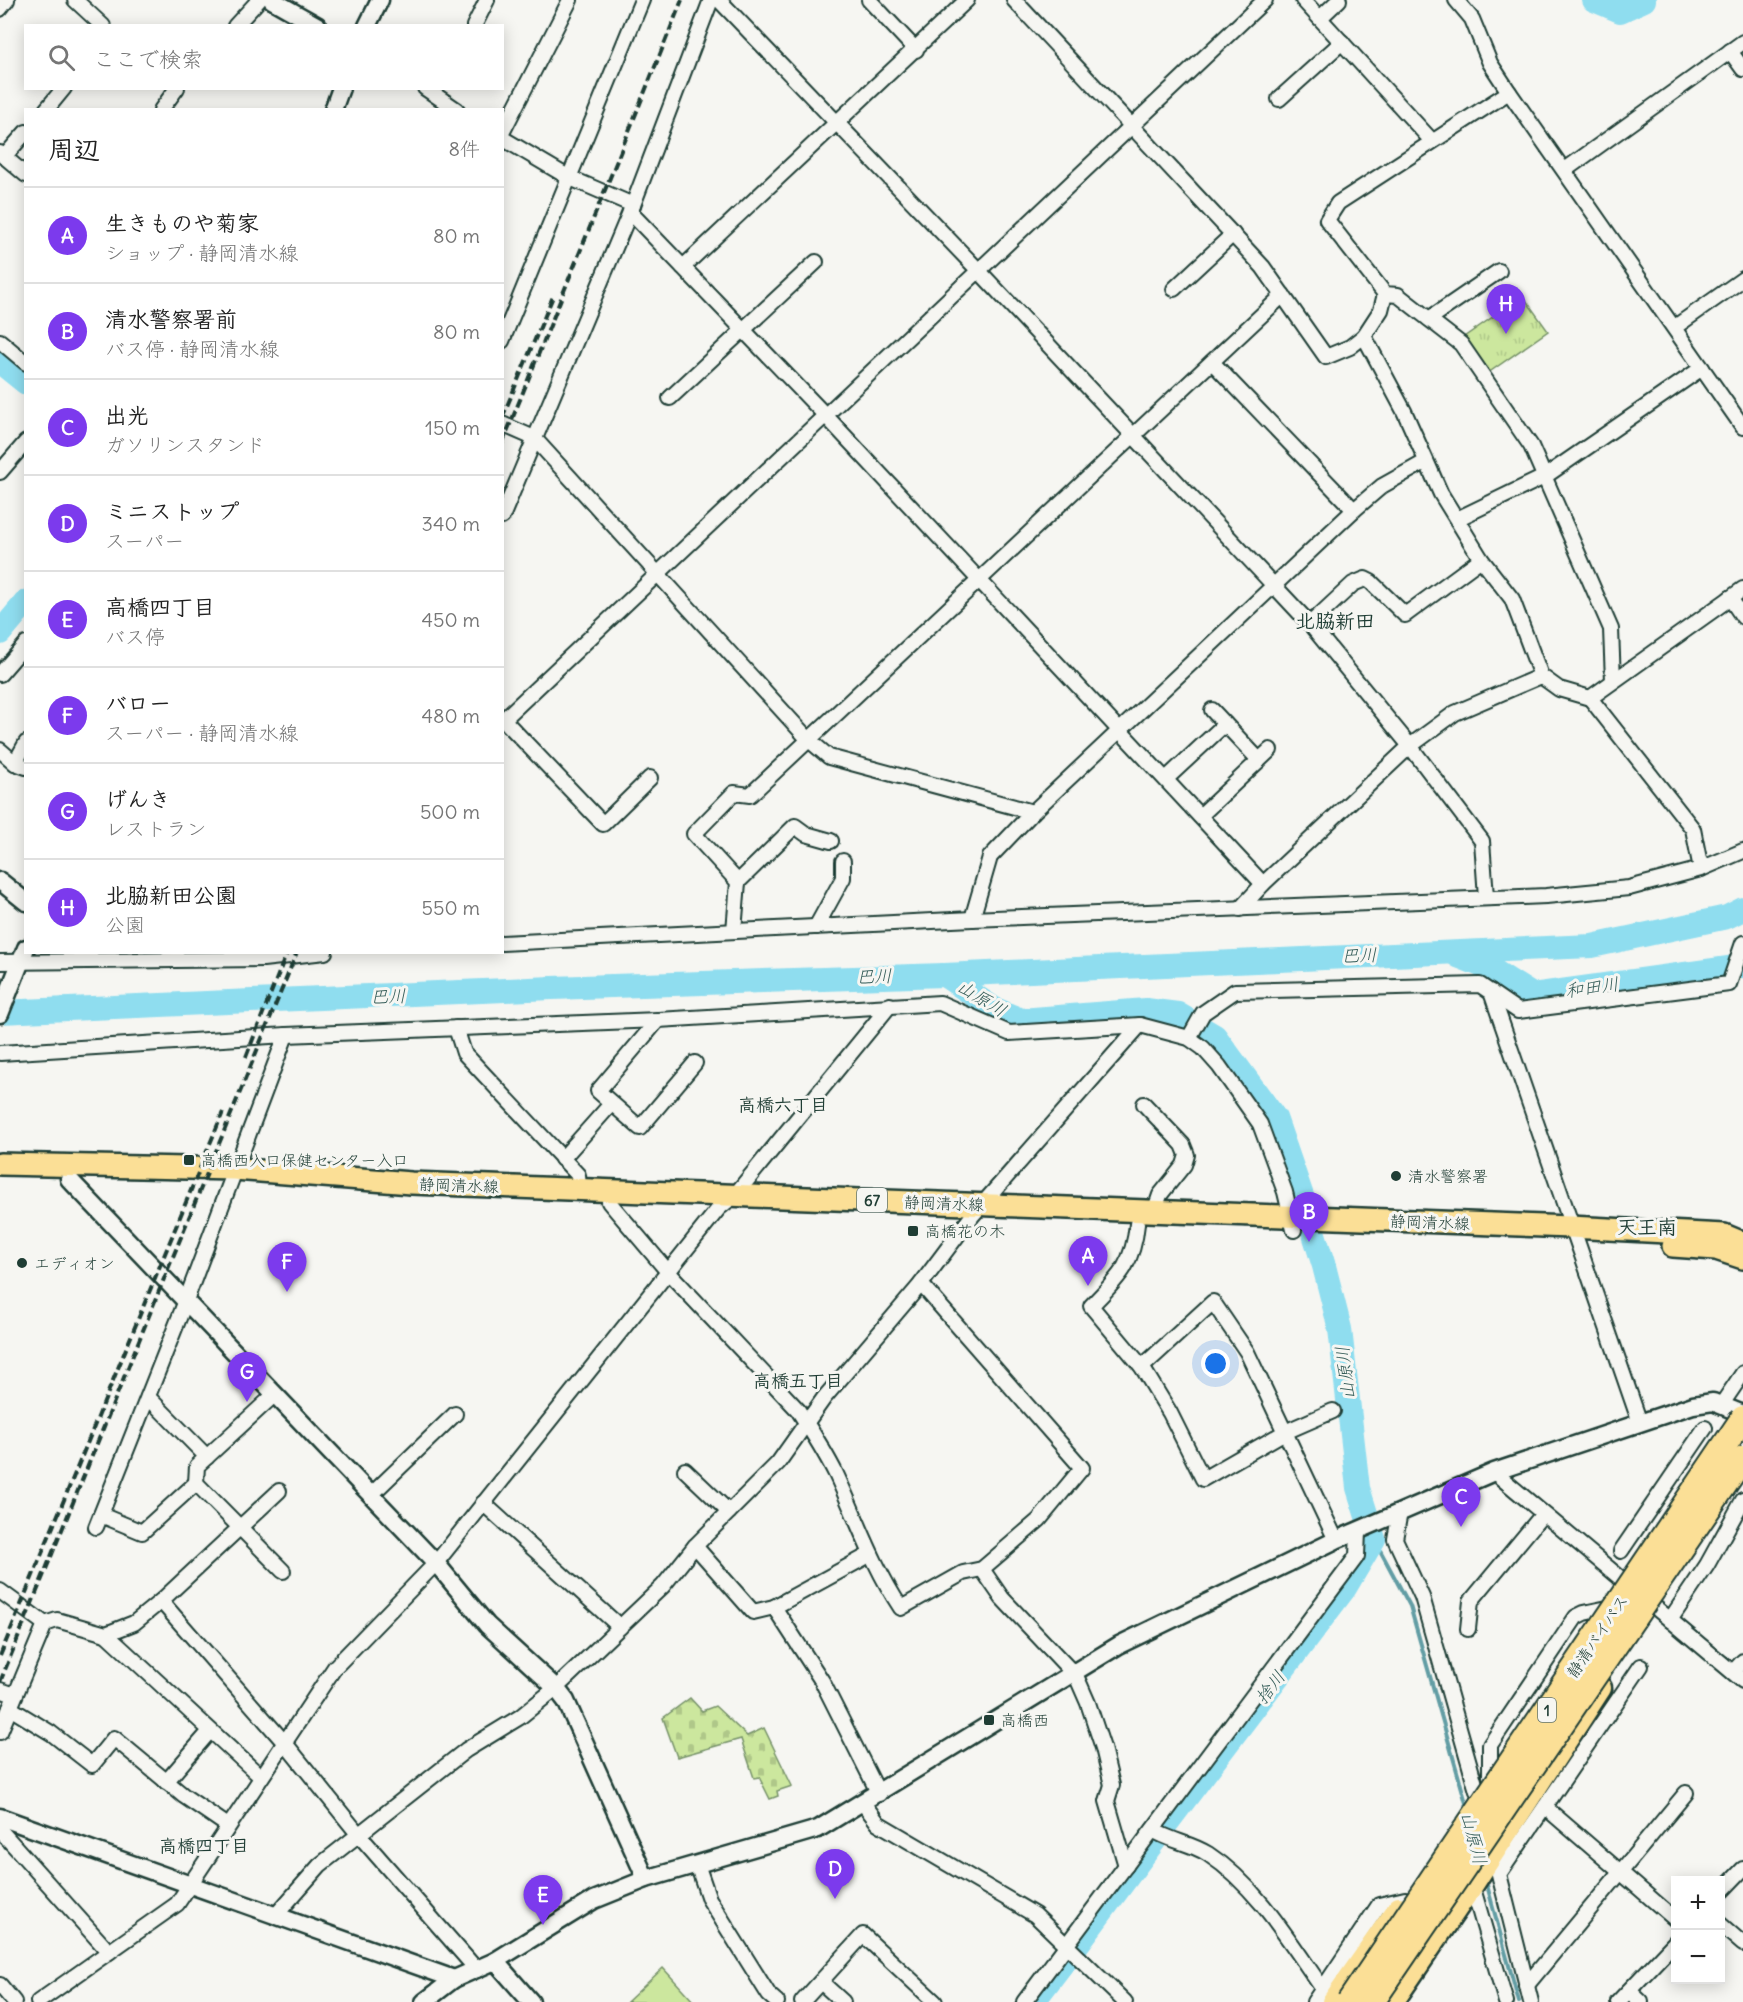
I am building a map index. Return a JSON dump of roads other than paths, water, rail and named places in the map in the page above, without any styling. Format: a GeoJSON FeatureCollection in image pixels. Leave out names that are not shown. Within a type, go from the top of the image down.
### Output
{"type":"FeatureCollection","features":[{"type":"Feature","properties":{"kind":"highway","name":"静清バイパス"},"geometry":{"type":"LineString","coordinates":[[1349,2002],[1743,1416]]}},
{"type":"Feature","properties":{"kind":"highway"},"geometry":{"type":"LineString","coordinates":[[1328,1996],[1405,1899],[1484,1786],[1630,1597],[1743,1428]]}},
{"type":"Feature","properties":{"kind":"highway","name":"静清バイパス"},"geometry":{"type":"LineString","coordinates":[[1372,2002],[1743,1458]]}},
{"type":"Feature","properties":{"kind":"highway"},"geometry":{"type":"LineString","coordinates":[[1392,2002],[1662,1612],[1743,1471]]}},
{"type":"Feature","properties":{"kind":"main road","name":"静岡清水線"},"geometry":{"type":"LineString","coordinates":[[0,1164],[579,1189],[727,1201]]}},
{"type":"Feature","properties":{"kind":"main road","name":"静岡清水線"},"geometry":{"type":"LineString","coordinates":[[0,1178],[69,1179],[232,1175],[410,1195],[609,1202],[727,1201],[1572,1233],[1724,1235],[1743,1243]]}},
{"type":"Feature","properties":{"kind":"main road","name":"静岡清水線"},"geometry":{"type":"LineString","coordinates":[[1572,1233],[1716,1249],[1743,1258]]}},
{"type":"Feature","properties":{"kind":"street"},"geometry":{"type":"LineString","coordinates":[[0,9],[7,0]]}},
{"type":"Feature","properties":{"kind":"street"},"geometry":{"type":"LineString","coordinates":[[75,0],[101,24]]}},
{"type":"Feature","properties":{"kind":"street"},"geometry":{"type":"LineString","coordinates":[[237,24],[259,0]]}},
{"type":"Feature","properties":{"kind":"street"},"geometry":{"type":"LineString","coordinates":[[272,0],[314,24]]}},
{"type":"Feature","properties":{"kind":"street"},"geometry":{"type":"LineString","coordinates":[[368,24],[380,0]]}},
{"type":"Feature","properties":{"kind":"street"},"geometry":{"type":"LineString","coordinates":[[475,24],[487,0]]}},
{"type":"Feature","properties":{"kind":"street"},"geometry":{"type":"LineString","coordinates":[[504,130],[570,0]]}},
{"type":"Feature","properties":{"kind":"street"},"geometry":{"type":"LineString","coordinates":[[504,336],[642,0]]}},
{"type":"Feature","properties":{"kind":"street"},"geometry":{"type":"LineString","coordinates":[[504,512],[632,209],[711,0]]}},
{"type":"Feature","properties":{"kind":"street"},"geometry":{"type":"LineString","coordinates":[[719,0],[837,121],[1310,624],[1410,746],[1482,842],[1486,897]]}},
{"type":"Feature","properties":{"kind":"street"},"geometry":{"type":"LineString","coordinates":[[869,0],[916,50]]}},
{"type":"Feature","properties":{"kind":"street"},"geometry":{"type":"LineString","coordinates":[[683,267],[967,0]]}},
{"type":"Feature","properties":{"kind":"street"},"geometry":{"type":"LineString","coordinates":[[1014,0],[1263,267],[1326,357],[1350,347],[1364,336],[1381,310],[1385,294]]}},
{"type":"Feature","properties":{"kind":"street"},"geometry":{"type":"LineString","coordinates":[[504,717],[658,575],[1265,0]]}},
{"type":"Feature","properties":{"kind":"street"},"geometry":{"type":"LineString","coordinates":[[1303,0],[1432,141]]}},
{"type":"Feature","properties":{"kind":"street"},"geometry":{"type":"LineString","coordinates":[[1320,18],[1339,0]]}},
{"type":"Feature","properties":{"kind":"street"},"geometry":{"type":"LineString","coordinates":[[1456,0],[1472,19],[1490,63],[1509,92],[1743,427]]}},
{"type":"Feature","properties":{"kind":"street"},"geometry":{"type":"LineString","coordinates":[[1279,99],[1342,42]]}},
{"type":"Feature","properties":{"kind":"street"},"geometry":{"type":"LineString","coordinates":[[1565,170],[1743,42]]}},
{"type":"Feature","properties":{"kind":"street"},"geometry":{"type":"LineString","coordinates":[[1730,51],[1743,69]]}},
{"type":"Feature","properties":{"kind":"street"},"geometry":{"type":"LineString","coordinates":[[47,108],[62,90]]}},
{"type":"Feature","properties":{"kind":"street"},"geometry":{"type":"LineString","coordinates":[[162,108],[176,90]]}},
{"type":"Feature","properties":{"kind":"street"},"geometry":{"type":"LineString","coordinates":[[334,108],[339,90]]}},
{"type":"Feature","properties":{"kind":"street"},"geometry":{"type":"LineString","coordinates":[[434,91],[455,108]]}},
{"type":"Feature","properties":{"kind":"street"},"geometry":{"type":"LineString","coordinates":[[1509,92],[1338,203],[1327,220],[1385,294],[1398,295],[1461,344],[1532,446],[1611,628],[1613,681]]}},
{"type":"Feature","properties":{"kind":"street"},"geometry":{"type":"LineString","coordinates":[[24,134],[2,155],[24,173]]}},
{"type":"Feature","properties":{"kind":"street"},"geometry":{"type":"LineString","coordinates":[[504,139],[568,177],[632,209],[683,267],[826,416],[1263,884]]}},
{"type":"Feature","properties":{"kind":"street"},"geometry":{"type":"LineString","coordinates":[[1174,289],[1233,234]]}},
{"type":"Feature","properties":{"kind":"street"},"geometry":{"type":"LineString","coordinates":[[670,398],[816,261]]}},
{"type":"Feature","properties":{"kind":"street"},"geometry":{"type":"LineString","coordinates":[[1429,319],[1499,271]]}},
{"type":"Feature","properties":{"kind":"street"},"geometry":{"type":"LineString","coordinates":[[1675,327],[1743,279]]}},
{"type":"Feature","properties":{"kind":"street"},"geometry":{"type":"LineString","coordinates":[[738,882],[693,834],[734,793],[750,795],[1283,295]]}},
{"type":"Feature","properties":{"kind":"street"},"geometry":{"type":"LineString","coordinates":[[1364,336],[1404,411],[1425,462],[1457,519],[1481,559],[1512,599],[1541,676],[1559,689],[1590,698],[1693,829],[1701,869]]}},
{"type":"Feature","properties":{"kind":"street"},"geometry":{"type":"LineString","coordinates":[[0,341],[24,361]]}},
{"type":"Feature","properties":{"kind":"street"},"geometry":{"type":"LineString","coordinates":[[1212,362],[1354,510]]}},
{"type":"Feature","properties":{"kind":"street"},"geometry":{"type":"LineString","coordinates":[[1457,519],[1544,477],[1702,368]]}},
{"type":"Feature","properties":{"kind":"street"},"geometry":{"type":"LineString","coordinates":[[504,425],[534,438],[809,740],[829,757],[1033,812]]}},
{"type":"Feature","properties":{"kind":"street"},"geometry":{"type":"LineString","coordinates":[[0,471],[24,444]]}},
{"type":"Feature","properties":{"kind":"street"},"geometry":{"type":"LineString","coordinates":[[972,919],[990,857],[1033,812],[1354,510],[1382,486],[1425,462]]}},
{"type":"Feature","properties":{"kind":"street"},"geometry":{"type":"LineString","coordinates":[[1310,624],[1353,584],[1365,579],[1405,615],[1481,559]]}},
{"type":"Feature","properties":{"kind":"street"},"geometry":{"type":"LineString","coordinates":[[1590,698],[1743,589]]}},
{"type":"Feature","properties":{"kind":"street"},"geometry":{"type":"LineString","coordinates":[[1730,598],[1743,617]]}},
{"type":"Feature","properties":{"kind":"street"},"geometry":{"type":"LineString","coordinates":[[0,674],[24,646]]}},
{"type":"Feature","properties":{"kind":"street"},"geometry":{"type":"LineString","coordinates":[[1240,909],[1263,884],[1410,746],[1455,713],[1541,676]]}},
{"type":"Feature","properties":{"kind":"street"},"geometry":{"type":"LineString","coordinates":[[1212,710],[1259,760]]}},
{"type":"Feature","properties":{"kind":"street"},"geometry":{"type":"LineString","coordinates":[[504,719],[603,824],[651,778]]}},
{"type":"Feature","properties":{"kind":"street"},"geometry":{"type":"LineString","coordinates":[[1166,779],[1225,724]]}},
{"type":"Feature","properties":{"kind":"street"},"geometry":{"type":"LineString","coordinates":[[0,750],[20,765],[24,750]]}},
{"type":"Feature","properties":{"kind":"street"},"geometry":{"type":"LineString","coordinates":[[1200,816],[1270,750]]}},
{"type":"Feature","properties":{"kind":"street"},"geometry":{"type":"LineString","coordinates":[[734,931],[738,882],[795,826],[806,834],[831,841]]}},
{"type":"Feature","properties":{"kind":"street"},"geometry":{"type":"LineString","coordinates":[[504,943],[972,919],[1546,896],[1629,888],[1701,869],[1743,851]]}},
{"type":"Feature","properties":{"kind":"street"},"geometry":{"type":"LineString","coordinates":[[816,927],[843,878],[843,861]]}},
{"type":"Feature","properties":{"kind":"street"},"geometry":{"type":"LineString","coordinates":[[0,881],[24,900]]}},
{"type":"Feature","properties":{"kind":"street"},"geometry":{"type":"LineString","coordinates":[[1189,1038],[1203,1012],[1235,991],[1480,985],[1518,1011],[1729,984],[1743,943]]}},
{"type":"Feature","properties":{"kind":"street"},"geometry":{"type":"LineString","coordinates":[[0,962],[21,959],[301,954]]}},
{"type":"Feature","properties":{"kind":"street"},"geometry":{"type":"LineString","coordinates":[[0,1014],[21,959]]}},
{"type":"Feature","properties":{"kind":"street"},"geometry":{"type":"LineString","coordinates":[[1491,992],[1555,1173],[1572,1233],[1640,1423]]}},
{"type":"Feature","properties":{"kind":"street"},"geometry":{"type":"LineString","coordinates":[[0,1053],[286,1035],[658,1020],[940,1003],[1009,1033],[1140,1025],[1172,1031],[1189,1038],[1203,1048],[1219,1065],[1260,1124],[1293,1223]]}},
{"type":"Feature","properties":{"kind":"street"},"geometry":{"type":"LineString","coordinates":[[38,2002],[177,1904],[335,1666],[436,1563],[727,1201],[890,1005]]}},
{"type":"Feature","properties":{"kind":"street"},"geometry":{"type":"LineString","coordinates":[[658,1020],[598,1091],[640,1128],[695,1063]]}},
{"type":"Feature","properties":{"kind":"street"},"geometry":{"type":"LineString","coordinates":[[276,1915],[320,1865],[466,1750],[520,1717],[556,1688],[663,1586],[695,1546],[778,1463],[824,1398],[921,1284],[977,1210],[1140,1025]]}},
{"type":"Feature","properties":{"kind":"street"},"geometry":{"type":"LineString","coordinates":[[456,1028],[464,1053],[578,1175],[579,1189]]}},
{"type":"Feature","properties":{"kind":"street"},"geometry":{"type":"LineString","coordinates":[[274,1395],[197,1466],[196,1483],[142,1532],[98,1521],[185,1303],[286,1035]]}},
{"type":"Feature","properties":{"kind":"street"},"geometry":{"type":"LineString","coordinates":[[562,1159],[611,1104]]}},
{"type":"Feature","properties":{"kind":"street"},"geometry":{"type":"LineString","coordinates":[[1144,1104],[1183,1145],[1187,1155],[1184,1165],[1145,1218],[1135,1249],[1122,1274],[1091,1306],[1142,1367],[1170,1413],[1203,1479],[1285,1432],[1332,1411]]}},
{"type":"Feature","properties":{"kind":"street"},"geometry":{"type":"LineString","coordinates":[[69,1179],[185,1303],[436,1563],[487,1625],[556,1688],[575,1718],[591,1761],[646,1879]]}},
{"type":"Feature","properties":{"kind":"street"},"geometry":{"type":"LineString","coordinates":[[609,1202],[669,1273],[798,1410],[835,1472],[884,1583],[901,1608],[963,1573],[982,1569],[1039,1520],[1082,1468],[921,1284]]}},
{"type":"Feature","properties":{"kind":"street"},"geometry":{"type":"LineString","coordinates":[[1142,1367],[1213,1302],[1247,1352],[1336,1540]]}},
{"type":"Feature","properties":{"kind":"street"},"geometry":{"type":"LineString","coordinates":[[1722,1404],[1743,1373]]}},
{"type":"Feature","properties":{"kind":"street"},"geometry":{"type":"LineString","coordinates":[[148,1397],[207,1457]]}},
{"type":"Feature","properties":{"kind":"street"},"geometry":{"type":"LineString","coordinates":[[424,2002],[454,1979],[495,1961],[594,1899],[646,1879],[818,1829],[879,1794],[1073,1671],[1181,1613],[1336,1540],[1494,1472],[1693,1405],[1722,1404],[1743,1416]]}},
{"type":"Feature","properties":{"kind":"street"},"geometry":{"type":"LineString","coordinates":[[371,1495],[455,1414]]}},
{"type":"Feature","properties":{"kind":"street"},"geometry":{"type":"LineString","coordinates":[[1622,1551],[1705,1428]]}},
{"type":"Feature","properties":{"kind":"street"},"geometry":{"type":"LineString","coordinates":[[685,1470],[729,1512]]}},
{"type":"Feature","properties":{"kind":"street"},"geometry":{"type":"LineString","coordinates":[[1494,1472],[1543,1514],[1630,1597],[1662,1612],[1738,1677],[1743,1661]]}},
{"type":"Feature","properties":{"kind":"street"},"geometry":{"type":"LineString","coordinates":[[196,1483],[283,1570]]}},
{"type":"Feature","properties":{"kind":"street"},"geometry":{"type":"LineString","coordinates":[[106,1634],[134,1623],[161,1601],[279,1491]]}},
{"type":"Feature","properties":{"kind":"street"},"geometry":{"type":"LineString","coordinates":[[1662,1612],[1707,1565],[1743,1501]]}},
{"type":"Feature","properties":{"kind":"street"},"geometry":{"type":"LineString","coordinates":[[483,1503],[620,1627]]}},
{"type":"Feature","properties":{"kind":"street"},"geometry":{"type":"LineString","coordinates":[[1395,1514],[1395,1539],[1422,1597],[1484,1786]]}},
{"type":"Feature","properties":{"kind":"street"},"geometry":{"type":"LineString","coordinates":[[1468,1629],[1471,1601],[1543,1514]]}},
{"type":"Feature","properties":{"kind":"street"},"geometry":{"type":"LineString","coordinates":[[1637,1528],[1651,1567]]}},
{"type":"Feature","properties":{"kind":"street"},"geometry":{"type":"LineString","coordinates":[[1024,2002],[1357,1556],[1359,1530]]}},
{"type":"Feature","properties":{"kind":"street"},"geometry":{"type":"LineString","coordinates":[[695,1546],[753,1612],[774,1607],[871,1554]]}},
{"type":"Feature","properties":{"kind":"street"},"geometry":{"type":"LineString","coordinates":[[982,1569],[1002,1598],[1073,1671],[1088,1703],[1103,1748],[1112,1785],[1107,1801],[1126,1866]]}},
{"type":"Feature","properties":{"kind":"street"},"geometry":{"type":"LineString","coordinates":[[0,1591],[45,1624]]}},
{"type":"Feature","properties":{"kind":"street"},"geometry":{"type":"LineString","coordinates":[[1484,1786],[1490,1745],[1576,1617],[1630,1597]]}},
{"type":"Feature","properties":{"kind":"street"},"geometry":{"type":"LineString","coordinates":[[161,1601],[477,1970]]}},
{"type":"Feature","properties":{"kind":"street"},"geometry":{"type":"LineString","coordinates":[[774,1607],[822,1681],[879,1794]]}},
{"type":"Feature","properties":{"kind":"street"},"geometry":{"type":"LineString","coordinates":[[0,1732],[45,1624],[57,1620],[106,1634],[261,1777]]}},
{"type":"Feature","properties":{"kind":"street"},"geometry":{"type":"LineString","coordinates":[[1531,2002],[1499,1874],[1641,1666]]}},
{"type":"Feature","properties":{"kind":"street"},"geometry":{"type":"LineString","coordinates":[[0,1690],[92,1765],[114,1738],[166,1782],[228,1826]]}},
{"type":"Feature","properties":{"kind":"street"},"geometry":{"type":"LineString","coordinates":[[166,1782],[210,1731]]}},
{"type":"Feature","properties":{"kind":"street"},"geometry":{"type":"LineString","coordinates":[[1526,1986],[1686,1793]]}},
{"type":"Feature","properties":{"kind":"street"},"geometry":{"type":"LineString","coordinates":[[863,1803],[878,1823],[1035,1915],[1125,2002]]}},
{"type":"Feature","properties":{"kind":"street"},"geometry":{"type":"LineString","coordinates":[[1545,1807],[1671,1916]]}},
{"type":"Feature","properties":{"kind":"street"},"geometry":{"type":"LineString","coordinates":[[0,1817],[454,1979]]}},
{"type":"Feature","properties":{"kind":"street"},"geometry":{"type":"LineString","coordinates":[[0,1830],[109,1952]]}},
{"type":"Feature","properties":{"kind":"street"},"geometry":{"type":"LineString","coordinates":[[1153,1830],[1165,1838],[1208,1854],[1249,1888],[1328,1996],[1314,2002]]}},
{"type":"Feature","properties":{"kind":"street"},"geometry":{"type":"LineString","coordinates":[[697,1864],[709,1899],[769,1995],[777,2002]]}},
{"type":"Feature","properties":{"kind":"street"},"geometry":{"type":"LineString","coordinates":[[1725,1888],[1743,1869]]}},
{"type":"Feature","properties":{"kind":"street"},"geometry":{"type":"LineString","coordinates":[[1472,1886],[1506,2002]]}},
{"type":"Feature","properties":{"kind":"street"},"geometry":{"type":"LineString","coordinates":[[1725,1928],[1743,1944]]}},
{"type":"Feature","properties":{"kind":"street"},"geometry":{"type":"LineString","coordinates":[[802,2002],[863,1935],[934,2002]]}},
{"type":"Feature","properties":{"kind":"street"},"geometry":{"type":"LineString","coordinates":[[1618,2002],[1671,1946]]}},
{"type":"Feature","properties":{"kind":"street"},"geometry":{"type":"LineString","coordinates":[[495,1961],[531,2002]]}},
{"type":"Feature","properties":{"kind":"street"},"geometry":{"type":"LineString","coordinates":[[821,1982],[843,2002]]}},
{"type":"Feature","properties":{"kind":"street"},"geometry":{"type":"LineString","coordinates":[[0,1985],[14,2002]]}},
{"type":"Feature","properties":{"kind":"street"},"geometry":{"type":"LineString","coordinates":[[1629,1991],[1641,2002]]}},
{"type":"Feature","properties":{"kind":"waterway"},"geometry":{"type":"LineString","coordinates":[[1594,0],[1620,11],[1644,0]]}},
{"type":"Feature","properties":{"kind":"waterway"},"geometry":{"type":"LineString","coordinates":[[0,362],[24,381]]}},
{"type":"Feature","properties":{"kind":"waterway"},"geometry":{"type":"LineString","coordinates":[[0,633],[24,604]]}},
{"type":"Feature","properties":{"kind":"waterway","name":"巴川"},"geometry":{"type":"LineString","coordinates":[[0,1012],[552,988],[944,975],[1592,946],[1727,917],[1743,909]]}},
{"type":"Feature","properties":{"kind":"waterway","name":"和田川"},"geometry":{"type":"LineString","coordinates":[[1458,956],[1491,969],[1532,995],[1743,966]]}},
{"type":"Feature","properties":{"kind":"waterway","name":"山原川"},"geometry":{"type":"LineString","coordinates":[[944,975],[993,1008],[1021,1020],[1146,1010],[1178,1014],[1215,1036],[1275,1118],[1324,1266],[1340,1329],[1358,1488],[1374,1539],[1345,1588],[1161,1831]]}},
{"type":"Feature","properties":{"kind":"waterway","name":"山原川"},"geometry":{"type":"LineString","coordinates":[[1374,1539],[1410,1606],[1468,1810]]}},
{"type":"Feature","properties":{"kind":"waterway","name":"捨川"},"geometry":{"type":"LineString","coordinates":[[1077,1945],[1157,1837]]}},
{"type":"Feature","properties":{"kind":"waterway","name":"山原川"},"geometry":{"type":"LineString","coordinates":[[1485,1878],[1519,2002]]}},
{"type":"Feature","properties":{"kind":"waterway","name":"捨川"},"geometry":{"type":"LineString","coordinates":[[1033,2002],[1069,1955]]}},
{"type":"Feature","properties":{"kind":"railway"},"geometry":{"type":"LineString","coordinates":[[504,439],[682,0]]}},
{"type":"Feature","properties":{"kind":"railway"},"geometry":{"type":"LineString","coordinates":[[504,413],[554,294]]}},
{"type":"Feature","properties":{"kind":"railway"},"geometry":{"type":"LineString","coordinates":[[246,1057],[286,954]]}},
{"type":"Feature","properties":{"kind":"railway"},"geometry":{"type":"LineString","coordinates":[[0,1682],[296,954]]}},
{"type":"Feature","properties":{"kind":"railway"},"geometry":{"type":"LineString","coordinates":[[0,1656],[223,1112]]}},
{"type":"Feature","properties":{"kind":"place","name":"北脇新田公園"},"geometry":{"type":"Point","coordinates":[1506,334]}},
{"type":"Feature","properties":{"kind":"place","name":"高橋西入口保健センター入口"},"geometry":{"type":"Point","coordinates":[189,1160]}},
{"type":"Feature","properties":{"kind":"place","name":"清水警察署"},"geometry":{"type":"Point","coordinates":[1396,1176]}},
{"type":"Feature","properties":{"kind":"place","name":"高橋花の木"},"geometry":{"type":"Point","coordinates":[913,1231]}},
{"type":"Feature","properties":{"kind":"place","name":"清水警察署前"},"geometry":{"type":"Point","coordinates":[1309,1242]}},
{"type":"Feature","properties":{"kind":"place","name":"エディオン"},"geometry":{"type":"Point","coordinates":[22,1263]}},
{"type":"Feature","properties":{"kind":"place","name":"生きものや菊家"},"geometry":{"type":"Point","coordinates":[1088,1286]}},
{"type":"Feature","properties":{"kind":"place","name":"バロー"},"geometry":{"type":"Point","coordinates":[287,1292]}},
{"type":"Feature","properties":{"kind":"place","name":"げんき"},"geometry":{"type":"Point","coordinates":[247,1402]}},
{"type":"Feature","properties":{"kind":"place","name":"出光"},"geometry":{"type":"Point","coordinates":[1461,1527]}},
{"type":"Feature","properties":{"kind":"place","name":"高橋西"},"geometry":{"type":"Point","coordinates":[989,1720]}},
{"type":"Feature","properties":{"kind":"place","name":"ミニストップ"},"geometry":{"type":"Point","coordinates":[835,1899]}},
{"type":"Feature","properties":{"kind":"place","name":"高橋四丁目"},"geometry":{"type":"Point","coordinates":[543,1925]}},
{"type":"Feature","properties":{"kind":"district","name":"北脇新田"},"geometry":{"type":"Point","coordinates":[1335,620]}},
{"type":"Feature","properties":{"kind":"district","name":"高橋六丁目"},"geometry":{"type":"Point","coordinates":[783,1104]}},
{"type":"Feature","properties":{"kind":"district","name":"天王南"},"geometry":{"type":"Point","coordinates":[1647,1226]}},
{"type":"Feature","properties":{"kind":"district","name":"高橋五丁目"},"geometry":{"type":"Point","coordinates":[798,1380]}},
{"type":"Feature","properties":{"kind":"district","name":"高橋四丁目"},"geometry":{"type":"Point","coordinates":[204,1845]}}]}
